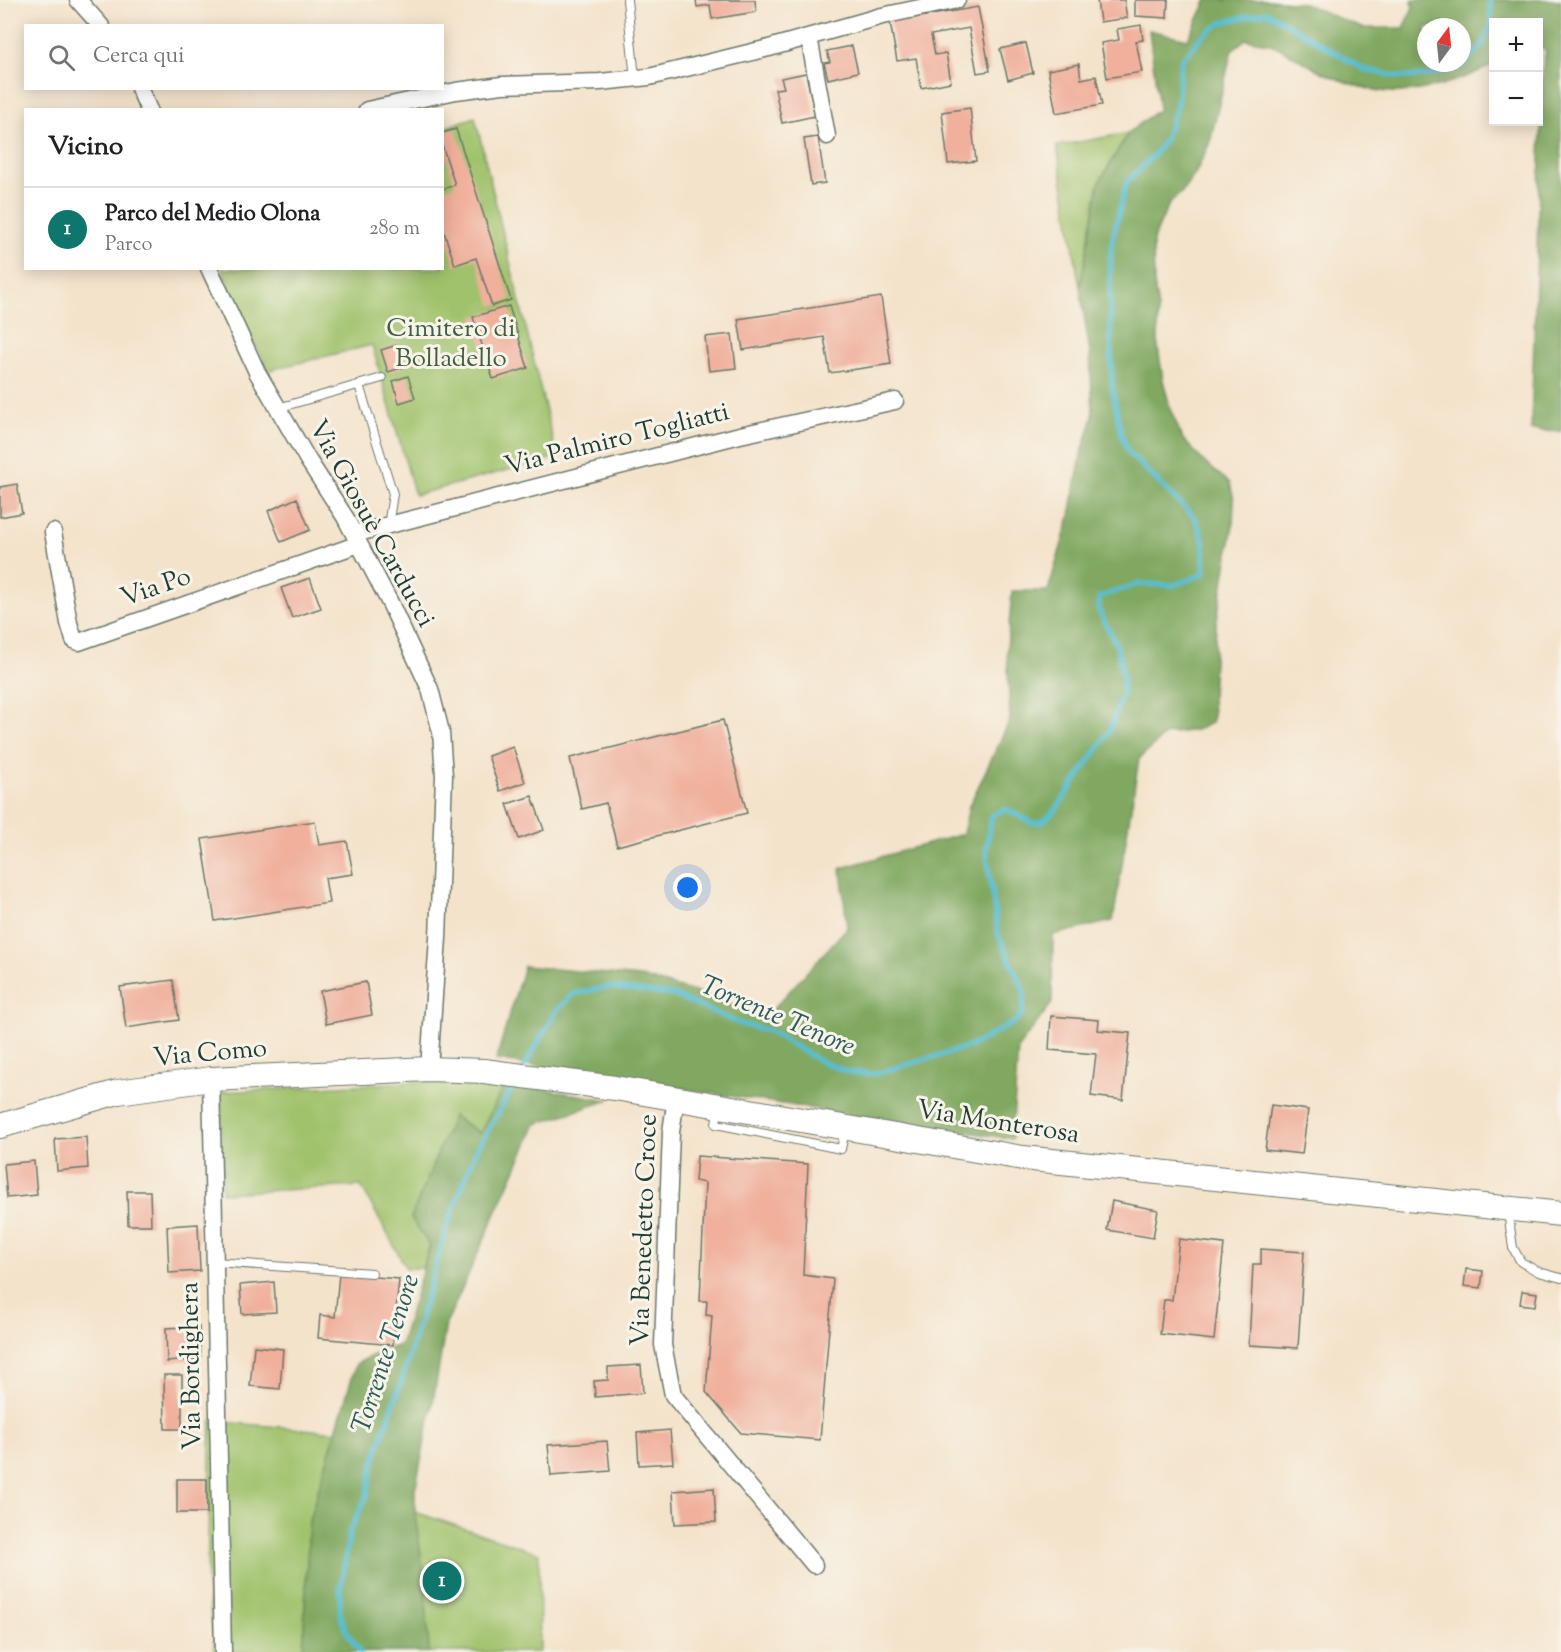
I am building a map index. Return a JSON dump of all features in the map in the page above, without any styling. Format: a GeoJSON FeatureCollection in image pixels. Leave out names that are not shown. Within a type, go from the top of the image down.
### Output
{"type":"FeatureCollection","features":[{"type":"Feature","properties":{"kind":"main road","name":"Via Monterosa"},"geometry":{"type":"LineString","coordinates":[[429,1069],[484,1071],[557,1080],[676,1098],[1023,1158],[1561,1214]]}},
{"type":"Feature","properties":{"kind":"main road","name":"Via Como"},"geometry":{"type":"LineString","coordinates":[[0,1126],[118,1092],[211,1079],[429,1069]]}},
{"type":"Feature","properties":{"kind":"street"},"geometry":{"type":"LineString","coordinates":[[78,0],[99,24]]}},
{"type":"Feature","properties":{"kind":"street"},"geometry":{"type":"LineString","coordinates":[[377,108],[456,91],[502,85],[600,82],[649,77],[809,37],[882,16],[957,0]]}},
{"type":"Feature","properties":{"kind":"street"},"geometry":{"type":"LineString","coordinates":[[809,37],[827,136]]}},
{"type":"Feature","properties":{"kind":"street"},"geometry":{"type":"LineString","coordinates":[[141,90],[148,108]]}},
{"type":"Feature","properties":{"kind":"street","name":"Via Giosuè Carducci"},"geometry":{"type":"LineString","coordinates":[[210,270],[257,372],[308,460],[345,517],[390,603],[430,689],[441,732],[444,776],[438,938],[429,1069]]}},
{"type":"Feature","properties":{"kind":"street","name":"Via Palmiro Togliatti"},"geometry":{"type":"LineString","coordinates":[[356,539],[388,526],[740,435],[895,401]]}},
{"type":"Feature","properties":{"kind":"street","name":"Via Po"},"geometry":{"type":"LineString","coordinates":[[53,532],[69,623],[74,640],[79,642],[356,539]]}},
{"type":"Feature","properties":{"kind":"street","name":"Via Bordighera"},"geometry":{"type":"LineString","coordinates":[[211,1079],[223,1652]]}},
{"type":"Feature","properties":{"kind":"street","name":"Via Benedetto Croce"},"geometry":{"type":"LineString","coordinates":[[676,1098],[671,1132],[663,1345],[673,1395],[814,1565]]}},
{"type":"Feature","properties":{"kind":"lane"},"geometry":{"type":"LineString","coordinates":[[627,0],[635,79]]}},
{"type":"Feature","properties":{"kind":"lane"},"geometry":{"type":"LineString","coordinates":[[278,408],[382,378]]}},
{"type":"Feature","properties":{"kind":"lane"},"geometry":{"type":"LineString","coordinates":[[359,385],[393,494],[388,526]]}},
{"type":"Feature","properties":{"kind":"lane"},"geometry":{"type":"LineString","coordinates":[[1508,1209],[1513,1248],[1521,1262],[1539,1272],[1561,1278]]}},
{"type":"Feature","properties":{"kind":"lane"},"geometry":{"type":"LineString","coordinates":[[215,1262],[372,1273]]}},
{"type":"Feature","properties":{"kind":"green space"},"geometry":{"type":"Polygon","coordinates":[[[1207,0],[1267,0],[1303,3],[1362,28],[1404,28],[1413,7],[1412,0],[1561,0],[1561,432],[1531,430],[1541,126],[1543,126],[1543,65],[1546,51],[1543,49],[1543,18],[1489,18],[1489,66],[1444,84],[1403,92],[1375,90],[1350,83],[1319,71],[1273,45],[1246,39],[1232,50],[1210,142],[1195,174],[1182,192],[1169,204],[1153,240],[1158,347],[1171,411],[1183,439],[1205,463],[1230,483],[1234,500],[1233,525],[1216,625],[1213,715],[1211,723],[1196,730],[1166,734],[1139,759],[1113,921],[1053,935],[1052,1003],[1018,1048],[1012,1139],[496,1060],[524,966],[640,977],[713,997],[765,1018],[847,928],[841,868],[963,834],[969,806],[1010,720],[1007,649],[1012,591],[1048,591],[1070,516],[1081,456],[1093,417],[1090,354],[1080,288],[1099,183],[1128,133],[1159,109],[1149,30],[1188,39],[1207,0]]]}},
{"type":"Feature","properties":{"kind":"green space","name":"Cimitero di Bolladello"},"geometry":{"type":"Polygon","coordinates":[[[475,117],[557,457],[415,495],[372,345],[270,370],[238,315],[222,270],[444,270],[444,128],[475,117]]]}},
{"type":"Feature","properties":{"kind":"green space"},"geometry":{"type":"Polygon","coordinates":[[[1128,133],[1099,183],[1080,288],[1057,146],[1128,133]]]}},
{"type":"Feature","properties":{"kind":"green space"},"geometry":{"type":"Polygon","coordinates":[[[431,1081],[505,1083],[480,1133],[453,1116],[430,1245],[422,1268],[406,1268],[361,1186],[222,1193],[221,1092],[431,1081]]]}},
{"type":"Feature","properties":{"kind":"green space"},"geometry":{"type":"Polygon","coordinates":[[[505,1083],[609,1100],[536,1124],[446,1324],[415,1490],[415,1515],[425,1582],[429,1652],[303,1652],[309,1521],[356,1364],[379,1352],[400,1345],[430,1246],[411,1218],[453,1116],[480,1133],[505,1083]]]}},
{"type":"Feature","properties":{"kind":"green space"},"geometry":{"type":"Polygon","coordinates":[[[211,1421],[336,1432],[309,1521],[303,1652],[215,1652],[207,1582],[211,1421]]]}},
{"type":"Feature","properties":{"kind":"green space"},"geometry":{"type":"Polygon","coordinates":[[[369,1497],[539,1553],[540,1652],[362,1652],[369,1497]]]}},
{"type":"Feature","properties":{"kind":"building"},"geometry":{"type":"Polygon","coordinates":[[[696,0],[755,0],[756,12],[712,19],[710,5],[697,7],[696,0]]]}},
{"type":"Feature","properties":{"kind":"building"},"geometry":{"type":"Polygon","coordinates":[[[1097,0],[1124,0],[1127,18],[1100,22],[1097,0]]]}},
{"type":"Feature","properties":{"kind":"building"},"geometry":{"type":"Polygon","coordinates":[[[1135,0],[1168,0],[1167,18],[1135,16],[1135,0]]]}},
{"type":"Feature","properties":{"kind":"building"},"geometry":{"type":"Polygon","coordinates":[[[978,7],[990,71],[977,73],[969,28],[931,35],[935,55],[946,53],[951,82],[921,88],[916,58],[897,61],[890,22],[978,7]]]}},
{"type":"Feature","properties":{"kind":"building"},"geometry":{"type":"Polygon","coordinates":[[[1141,25],[1143,40],[1136,41],[1142,72],[1107,78],[1101,43],[1119,40],[1117,29],[1141,25]]]}},
{"type":"Feature","properties":{"kind":"building"},"geometry":{"type":"Polygon","coordinates":[[[1026,43],[1033,73],[1008,80],[1000,49],[1026,43]]]}},
{"type":"Feature","properties":{"kind":"building"},"geometry":{"type":"Polygon","coordinates":[[[852,46],[858,72],[828,79],[824,63],[830,62],[827,51],[852,46]]]}},
{"type":"Feature","properties":{"kind":"building"},"geometry":{"type":"Polygon","coordinates":[[[1079,64],[1081,79],[1096,76],[1102,105],[1056,113],[1048,70],[1079,64]]]}},
{"type":"Feature","properties":{"kind":"building"},"geometry":{"type":"Polygon","coordinates":[[[806,73],[815,116],[782,123],[775,89],[784,88],[781,78],[806,73]]]}},
{"type":"Feature","properties":{"kind":"building"},"geometry":{"type":"Polygon","coordinates":[[[970,108],[976,161],[948,164],[942,112],[970,108]]]}},
{"type":"Feature","properties":{"kind":"building"},"geometry":{"type":"Polygon","coordinates":[[[456,129],[511,300],[492,306],[476,258],[455,265],[444,232],[444,188],[455,185],[444,151],[444,132],[456,129]]]}},
{"type":"Feature","properties":{"kind":"building"},"geometry":{"type":"Polygon","coordinates":[[[818,137],[825,183],[811,185],[804,139],[818,137]]]}},
{"type":"Feature","properties":{"kind":"building"},"geometry":{"type":"Polygon","coordinates":[[[881,297],[891,364],[830,373],[824,337],[743,350],[738,319],[881,297]]]}},
{"type":"Feature","properties":{"kind":"building"},"geometry":{"type":"Polygon","coordinates":[[[509,306],[528,368],[493,379],[473,317],[509,306]]]}},
{"type":"Feature","properties":{"kind":"building"},"geometry":{"type":"Polygon","coordinates":[[[732,334],[736,368],[709,371],[705,337],[732,334]]]}},
{"type":"Feature","properties":{"kind":"building"},"geometry":{"type":"Polygon","coordinates":[[[397,345],[404,367],[388,372],[381,350],[397,345]]]}},
{"type":"Feature","properties":{"kind":"building"},"geometry":{"type":"Polygon","coordinates":[[[408,376],[415,398],[399,403],[393,381],[408,376]]]}},
{"type":"Feature","properties":{"kind":"building"},"geometry":{"type":"Polygon","coordinates":[[[17,484],[22,513],[0,517],[0,487],[17,484]]]}},
{"type":"Feature","properties":{"kind":"building"},"geometry":{"type":"Polygon","coordinates":[[[297,498],[310,530],[281,542],[268,511],[297,498]]]}},
{"type":"Feature","properties":{"kind":"building"},"geometry":{"type":"Polygon","coordinates":[[[310,578],[321,608],[292,618],[281,588],[310,578]]]}},
{"type":"Feature","properties":{"kind":"building"},"geometry":{"type":"Polygon","coordinates":[[[723,720],[747,813],[617,846],[606,803],[582,809],[570,758],[723,720]]]}},
{"type":"Feature","properties":{"kind":"building"},"geometry":{"type":"Polygon","coordinates":[[[513,747],[525,782],[500,791],[488,756],[513,747]]]}},
{"type":"Feature","properties":{"kind":"building"},"geometry":{"type":"Polygon","coordinates":[[[532,796],[544,830],[519,839],[507,804],[532,796]]]}},
{"type":"Feature","properties":{"kind":"building"},"geometry":{"type":"Polygon","coordinates":[[[315,821],[319,845],[347,841],[353,874],[325,878],[329,903],[215,921],[202,839],[315,821]]]}},
{"type":"Feature","properties":{"kind":"building"},"geometry":{"type":"Polygon","coordinates":[[[173,980],[179,1020],[126,1028],[120,987],[173,980]]]}},
{"type":"Feature","properties":{"kind":"building"},"geometry":{"type":"Polygon","coordinates":[[[366,982],[372,1015],[326,1024],[320,991],[366,982]]]}},
{"type":"Feature","properties":{"kind":"building"},"geometry":{"type":"Polygon","coordinates":[[[1051,1016],[1099,1020],[1098,1030],[1130,1033],[1123,1100],[1091,1096],[1096,1054],[1049,1050],[1051,1016]]]}},
{"type":"Feature","properties":{"kind":"building"},"geometry":{"type":"Polygon","coordinates":[[[1271,1105],[1308,1110],[1302,1154],[1265,1150],[1271,1105]]]}},
{"type":"Feature","properties":{"kind":"building"},"geometry":{"type":"Polygon","coordinates":[[[86,1137],[88,1168],[57,1171],[55,1139],[86,1137]]]}},
{"type":"Feature","properties":{"kind":"building"},"geometry":{"type":"Polygon","coordinates":[[[697,1156],[808,1164],[803,1275],[833,1279],[820,1440],[741,1433],[706,1392],[712,1316],[706,1315],[707,1301],[700,1301],[705,1183],[695,1181],[697,1156]]]}},
{"type":"Feature","properties":{"kind":"building"},"geometry":{"type":"Polygon","coordinates":[[[34,1161],[37,1195],[7,1198],[4,1164],[34,1161]]]}},
{"type":"Feature","properties":{"kind":"building"},"geometry":{"type":"Polygon","coordinates":[[[127,1191],[150,1191],[151,1225],[128,1225],[127,1191]]]}},
{"type":"Feature","properties":{"kind":"building"},"geometry":{"type":"Polygon","coordinates":[[[1112,1201],[1158,1210],[1153,1238],[1107,1230],[1112,1201]]]}},
{"type":"Feature","properties":{"kind":"building"},"geometry":{"type":"Polygon","coordinates":[[[198,1224],[200,1271],[169,1273],[167,1226],[198,1224]]]}},
{"type":"Feature","properties":{"kind":"building"},"geometry":{"type":"Polygon","coordinates":[[[1179,1239],[1224,1244],[1214,1340],[1160,1334],[1164,1300],[1172,1300],[1179,1239]]]}},
{"type":"Feature","properties":{"kind":"building"},"geometry":{"type":"Polygon","coordinates":[[[1261,1249],[1304,1252],[1298,1348],[1249,1345],[1253,1264],[1261,1264],[1261,1249]]]}},
{"type":"Feature","properties":{"kind":"building"},"geometry":{"type":"Polygon","coordinates":[[[1466,1269],[1483,1271],[1481,1288],[1464,1286],[1466,1269]]]}},
{"type":"Feature","properties":{"kind":"building"},"geometry":{"type":"Polygon","coordinates":[[[339,1274],[399,1279],[393,1345],[318,1338],[320,1315],[335,1317],[339,1274]]]}},
{"type":"Feature","properties":{"kind":"building"},"geometry":{"type":"Polygon","coordinates":[[[274,1282],[276,1312],[242,1314],[240,1285],[274,1282]]]}},
{"type":"Feature","properties":{"kind":"building"},"geometry":{"type":"Polygon","coordinates":[[[1522,1291],[1537,1293],[1535,1306],[1520,1304],[1522,1291]]]}},
{"type":"Feature","properties":{"kind":"building"},"geometry":{"type":"Polygon","coordinates":[[[199,1326],[201,1359],[167,1362],[166,1328],[199,1326]]]}},
{"type":"Feature","properties":{"kind":"building"},"geometry":{"type":"Polygon","coordinates":[[[254,1346],[283,1349],[280,1389],[250,1386],[254,1346]]]}},
{"type":"Feature","properties":{"kind":"building"},"geometry":{"type":"Polygon","coordinates":[[[641,1365],[643,1393],[595,1397],[594,1381],[608,1380],[608,1367],[641,1365]]]}},
{"type":"Feature","properties":{"kind":"building"},"geometry":{"type":"Polygon","coordinates":[[[164,1375],[182,1375],[182,1429],[165,1429],[164,1375]]]}},
{"type":"Feature","properties":{"kind":"building"},"geometry":{"type":"Polygon","coordinates":[[[670,1430],[673,1463],[639,1465],[637,1433],[670,1430]]]}},
{"type":"Feature","properties":{"kind":"building"},"geometry":{"type":"Polygon","coordinates":[[[607,1441],[610,1471],[551,1476],[548,1445],[607,1441]]]}},
{"type":"Feature","properties":{"kind":"building"},"geometry":{"type":"Polygon","coordinates":[[[177,1479],[207,1479],[207,1513],[177,1513],[177,1479]]]}},
{"type":"Feature","properties":{"kind":"building"},"geometry":{"type":"Polygon","coordinates":[[[714,1488],[716,1522],[675,1524],[673,1491],[714,1488]]]}},
{"type":"Feature","properties":{"kind":"waterway","name":"Torrente Tenore"},"geometry":{"type":"LineString","coordinates":[[523,1069],[557,1010],[573,994],[608,987],[673,995],[741,1024],[769,1031],[818,1060],[848,1072],[875,1074],[971,1046],[1015,1022],[1023,1012],[1024,991],[998,934],[986,850],[992,815],[1006,809],[1033,823],[1042,822],[1055,811],[1109,732],[1122,695],[1123,678],[1117,646],[1099,611],[1099,597],[1138,584],[1174,585],[1204,574],[1204,543],[1196,519],[1128,452],[1121,434],[1112,386],[1111,245],[1126,183],[1155,154],[1165,139],[1177,106],[1181,61],[1203,35],[1223,22],[1267,12],[1363,69],[1399,77],[1427,76],[1464,65],[1480,48],[1491,27],[1490,0]]}},
{"type":"Feature","properties":{"kind":"waterway","name":"Torrente Tenore"},"geometry":{"type":"LineString","coordinates":[[360,1652],[346,1631],[340,1613],[340,1590],[350,1530],[366,1498],[374,1461],[404,1374],[448,1223],[475,1153],[516,1082]]}},
{"type":"Feature","properties":{"kind":"place","name":"Parco del Medio Olona"},"geometry":{"type":"Point","coordinates":[442,1581]}}]}
